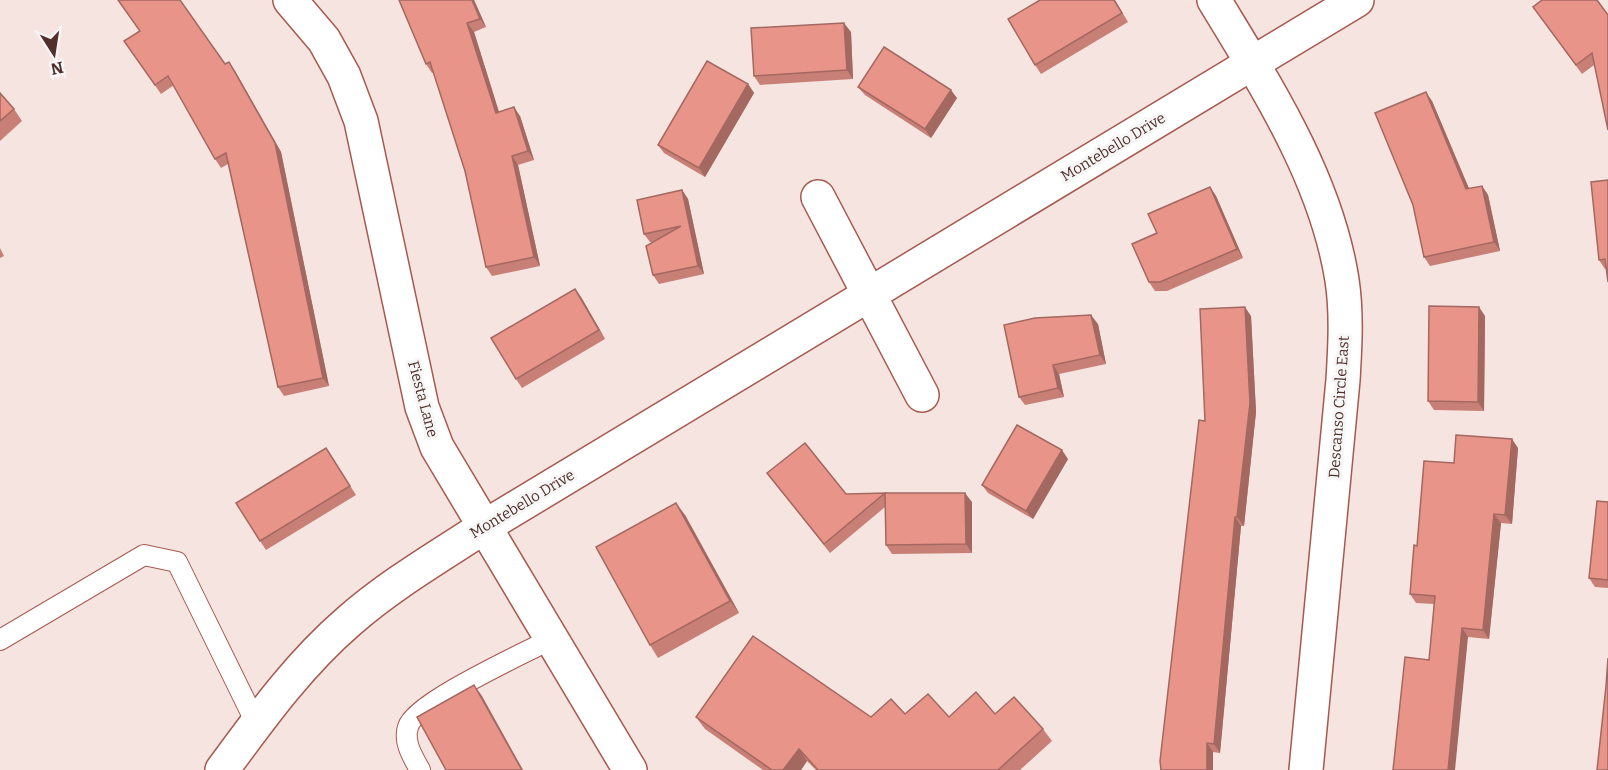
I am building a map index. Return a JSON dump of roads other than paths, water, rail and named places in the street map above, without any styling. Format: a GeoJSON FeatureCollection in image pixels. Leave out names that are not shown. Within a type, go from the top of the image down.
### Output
{"type":"FeatureCollection","features":[{"type":"Feature","properties":{"kind":"street","name":"Fiesta Lane"},"geometry":{"type":"LineString","coordinates":[[290,0],[324,40],[344,76],[357,110],[422,406],[436,447],[630,770]]}},
{"type":"Feature","properties":{"kind":"street","name":"Descanso Circle East"},"geometry":{"type":"LineString","coordinates":[[1214,0],[1252,63],[1311,175],[1342,279],[1345,328],[1343,380],[1306,770]]}},
{"type":"Feature","properties":{"kind":"street","name":"Montebello Drive"},"geometry":{"type":"LineString","coordinates":[[222,770],[256,723],[305,663],[349,621],[395,584],[484,527],[1357,0]]}},
{"type":"Feature","properties":{"kind":"street"},"geometry":{"type":"LineString","coordinates":[[818,197],[922,396]]}},
{"type":"Feature","properties":{"kind":"lane"},"geometry":{"type":"LineString","coordinates":[[0,640],[144,555],[177,562],[256,723]]}},
{"type":"Feature","properties":{"kind":"lane"},"geometry":{"type":"LineString","coordinates":[[420,770],[406,741],[412,718],[455,690],[551,639]]}}]}
